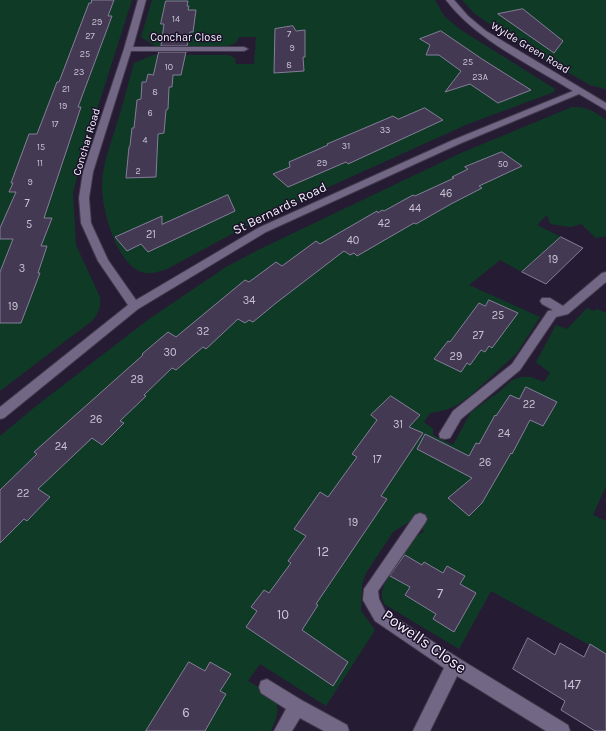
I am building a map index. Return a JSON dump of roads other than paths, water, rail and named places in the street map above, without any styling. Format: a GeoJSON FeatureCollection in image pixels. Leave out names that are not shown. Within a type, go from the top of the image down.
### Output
{"type":"FeatureCollection","features":[{"type":"Feature","properties":{"kind":"street","name":"Conchar Road"},"geometry":{"type":"LineString","coordinates":[[134,306],[100,255],[86,223],[84,198],[88,172],[128,49],[142,0]]}},
{"type":"Feature","properties":{"kind":"street","name":"Wylde Green Road"},"geometry":{"type":"LineString","coordinates":[[450,0],[465,18],[483,33],[606,107]]}},
{"type":"Feature","properties":{"kind":"street","name":"Conchar Close"},"geometry":{"type":"LineString","coordinates":[[128,49],[245,45],[243,58]]}},
{"type":"Feature","properties":{"kind":"street","name":"St Bernards Road"},"geometry":{"type":"LineString","coordinates":[[0,414],[134,306],[262,230],[456,142],[580,91]]}},
{"type":"Feature","properties":{"kind":"street"},"geometry":{"type":"LineString","coordinates":[[445,434],[457,415],[516,367],[552,314],[564,311],[606,276]]}},
{"type":"Feature","properties":{"kind":"street"},"geometry":{"type":"LineString","coordinates":[[546,301],[564,311]]}},
{"type":"Feature","properties":{"kind":"street","name":"Powells Close"},"geometry":{"type":"LineString","coordinates":[[420,519],[371,589],[371,600],[380,616],[454,665],[562,731]]}},
{"type":"Feature","properties":{"kind":"street"},"geometry":{"type":"LineString","coordinates":[[422,731],[454,665]]}},
{"type":"Feature","properties":{"kind":"street"},"geometry":{"type":"LineString","coordinates":[[267,687],[297,707],[341,731]]}},
{"type":"Feature","properties":{"kind":"street"},"geometry":{"type":"LineString","coordinates":[[282,731],[297,707]]}}]}
